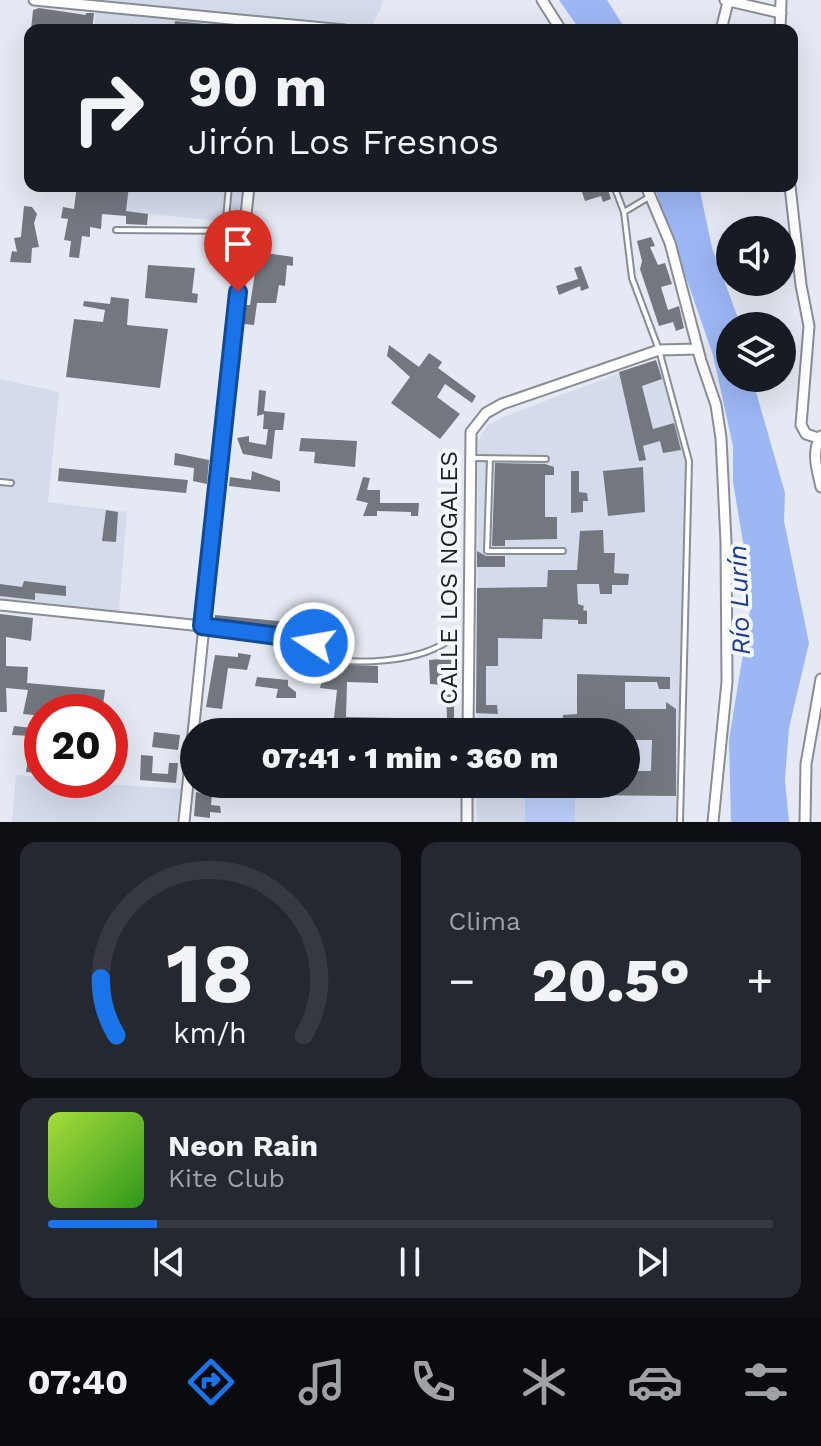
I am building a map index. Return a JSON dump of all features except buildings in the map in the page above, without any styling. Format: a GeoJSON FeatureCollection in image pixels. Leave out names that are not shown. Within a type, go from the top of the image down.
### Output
{"type":"FeatureCollection","features":[{"type":"Feature","properties":{"kind":"street"},"geometry":{"type":"LineString","coordinates":[[34,0],[249,24]]}},
{"type":"Feature","properties":{"kind":"street"},"geometry":{"type":"LineString","coordinates":[[542,0],[557,24]]}},
{"type":"Feature","properties":{"kind":"street"},"geometry":{"type":"LineString","coordinates":[[780,24],[781,0]]}},
{"type":"Feature","properties":{"kind":"street"},"geometry":{"type":"LineString","coordinates":[[722,24],[726,1],[781,13]]}},
{"type":"Feature","properties":{"kind":"street"},"geometry":{"type":"LineString","coordinates":[[184,822],[248,192]]}},
{"type":"Feature","properties":{"kind":"street"},"geometry":{"type":"LineString","coordinates":[[649,192],[670,243],[716,405],[721,438],[726,542],[727,682],[713,822]]}},
{"type":"Feature","properties":{"kind":"street"},"geometry":{"type":"LineString","coordinates":[[791,192],[793,216]]}},
{"type":"Feature","properties":{"kind":"street"},"geometry":{"type":"LineString","coordinates":[[796,241],[809,326],[801,425],[806,434],[821,438],[815,445],[821,487]]}},
{"type":"Feature","properties":{"kind":"street","name":"CALLE LOS NOGALES"},"geometry":{"type":"LineString","coordinates":[[468,718],[471,432],[486,413],[502,404],[659,350],[698,349]]}},
{"type":"Feature","properties":{"kind":"street"},"geometry":{"type":"LineString","coordinates":[[807,360],[821,364]]}},
{"type":"Feature","properties":{"kind":"street"},"geometry":{"type":"LineString","coordinates":[[0,605],[202,626]]}},
{"type":"Feature","properties":{"kind":"street"},"geometry":{"type":"LineString","coordinates":[[805,822],[806,764],[821,679]]}},
{"type":"Feature","properties":{"kind":"street"},"geometry":{"type":"LineString","coordinates":[[467,798],[467,822]]}},
{"type":"Feature","properties":{"kind":"lane"},"geometry":{"type":"LineString","coordinates":[[226,219],[228,192]]}},
{"type":"Feature","properties":{"kind":"lane"},"geometry":{"type":"LineString","coordinates":[[616,192],[624,212],[632,278],[659,350],[685,442],[690,477],[680,822]]}},
{"type":"Feature","properties":{"kind":"lane"},"geometry":{"type":"LineString","coordinates":[[624,212],[651,196]]}},
{"type":"Feature","properties":{"kind":"lane"},"geometry":{"type":"LineString","coordinates":[[116,230],[244,231]]}},
{"type":"Feature","properties":{"kind":"lane"},"geometry":{"type":"LineString","coordinates":[[470,459],[546,459]]}},
{"type":"Feature","properties":{"kind":"lane"},"geometry":{"type":"LineString","coordinates":[[490,459],[487,551],[563,551]]}},
{"type":"Feature","properties":{"kind":"lane"},"geometry":{"type":"LineString","coordinates":[[0,482],[11,483]]}},
{"type":"Feature","properties":{"kind":"lane"},"geometry":{"type":"LineString","coordinates":[[202,626],[301,639],[314,643],[321,659],[316,676],[310,678],[300,674],[301,639]]}},
{"type":"Feature","properties":{"kind":"lane"},"geometry":{"type":"LineString","coordinates":[[321,659],[348,662],[421,654],[445,643]]}},
{"type":"Feature","properties":{"kind":"shaded area"},"geometry":{"type":"Polygon","coordinates":[[[65,0],[384,0],[373,24],[272,24],[272,20],[65,0]]]}},
{"type":"Feature","properties":{"kind":"shaded area"},"geometry":{"type":"Polygon","coordinates":[[[559,0],[607,0],[622,24],[576,24],[559,0]]]}},
{"type":"Feature","properties":{"kind":"shaded area"},"geometry":{"type":"Polygon","coordinates":[[[96,11],[214,24],[95,24],[96,11]]]}},
{"type":"Feature","properties":{"kind":"shaded area"},"geometry":{"type":"Polygon","coordinates":[[[75,192],[241,192],[238,223],[74,206],[75,192]]]}},
{"type":"Feature","properties":{"kind":"shaded area"},"geometry":{"type":"Polygon","coordinates":[[[656,192],[700,192],[716,259],[716,296],[730,296],[736,312],[716,312],[716,369],[656,192]]]}},
{"type":"Feature","properties":{"kind":"shaded area"},"geometry":{"type":"Polygon","coordinates":[[[651,361],[662,362],[685,447],[688,475],[682,822],[477,822],[477,798],[640,798],[640,718],[477,718],[478,441],[487,426],[503,417],[651,361]]]}},
{"type":"Feature","properties":{"kind":"shaded area"},"geometry":{"type":"Polygon","coordinates":[[[0,379],[59,392],[48,502],[127,512],[119,611],[0,600],[0,379]]]}},
{"type":"Feature","properties":{"kind":"shaded area"},"geometry":{"type":"Polygon","coordinates":[[[721,392],[756,392],[785,493],[784,521],[809,643],[789,728],[785,780],[789,822],[731,822],[729,740],[750,611],[747,566],[733,482],[733,446],[721,392]]]}},
{"type":"Feature","properties":{"kind":"shaded area"},"geometry":{"type":"Polygon","coordinates":[[[16,775],[24,776],[24,798],[128,798],[128,786],[180,789],[178,822],[12,822],[16,775]]]}},
{"type":"Feature","properties":{"kind":"shaded area"},"geometry":{"type":"Polygon","coordinates":[[[525,798],[575,798],[575,822],[525,822],[525,798]]]}},
{"type":"Feature","properties":{"kind":"route"},"geometry":{"type":"LineString","coordinates":[[238,292],[202,626],[314,643]]}},
{"type":"Feature","properties":{"kind":"water label","name":"Río Lurín"},"geometry":{"type":"Point","coordinates":[739,600]}}]}
